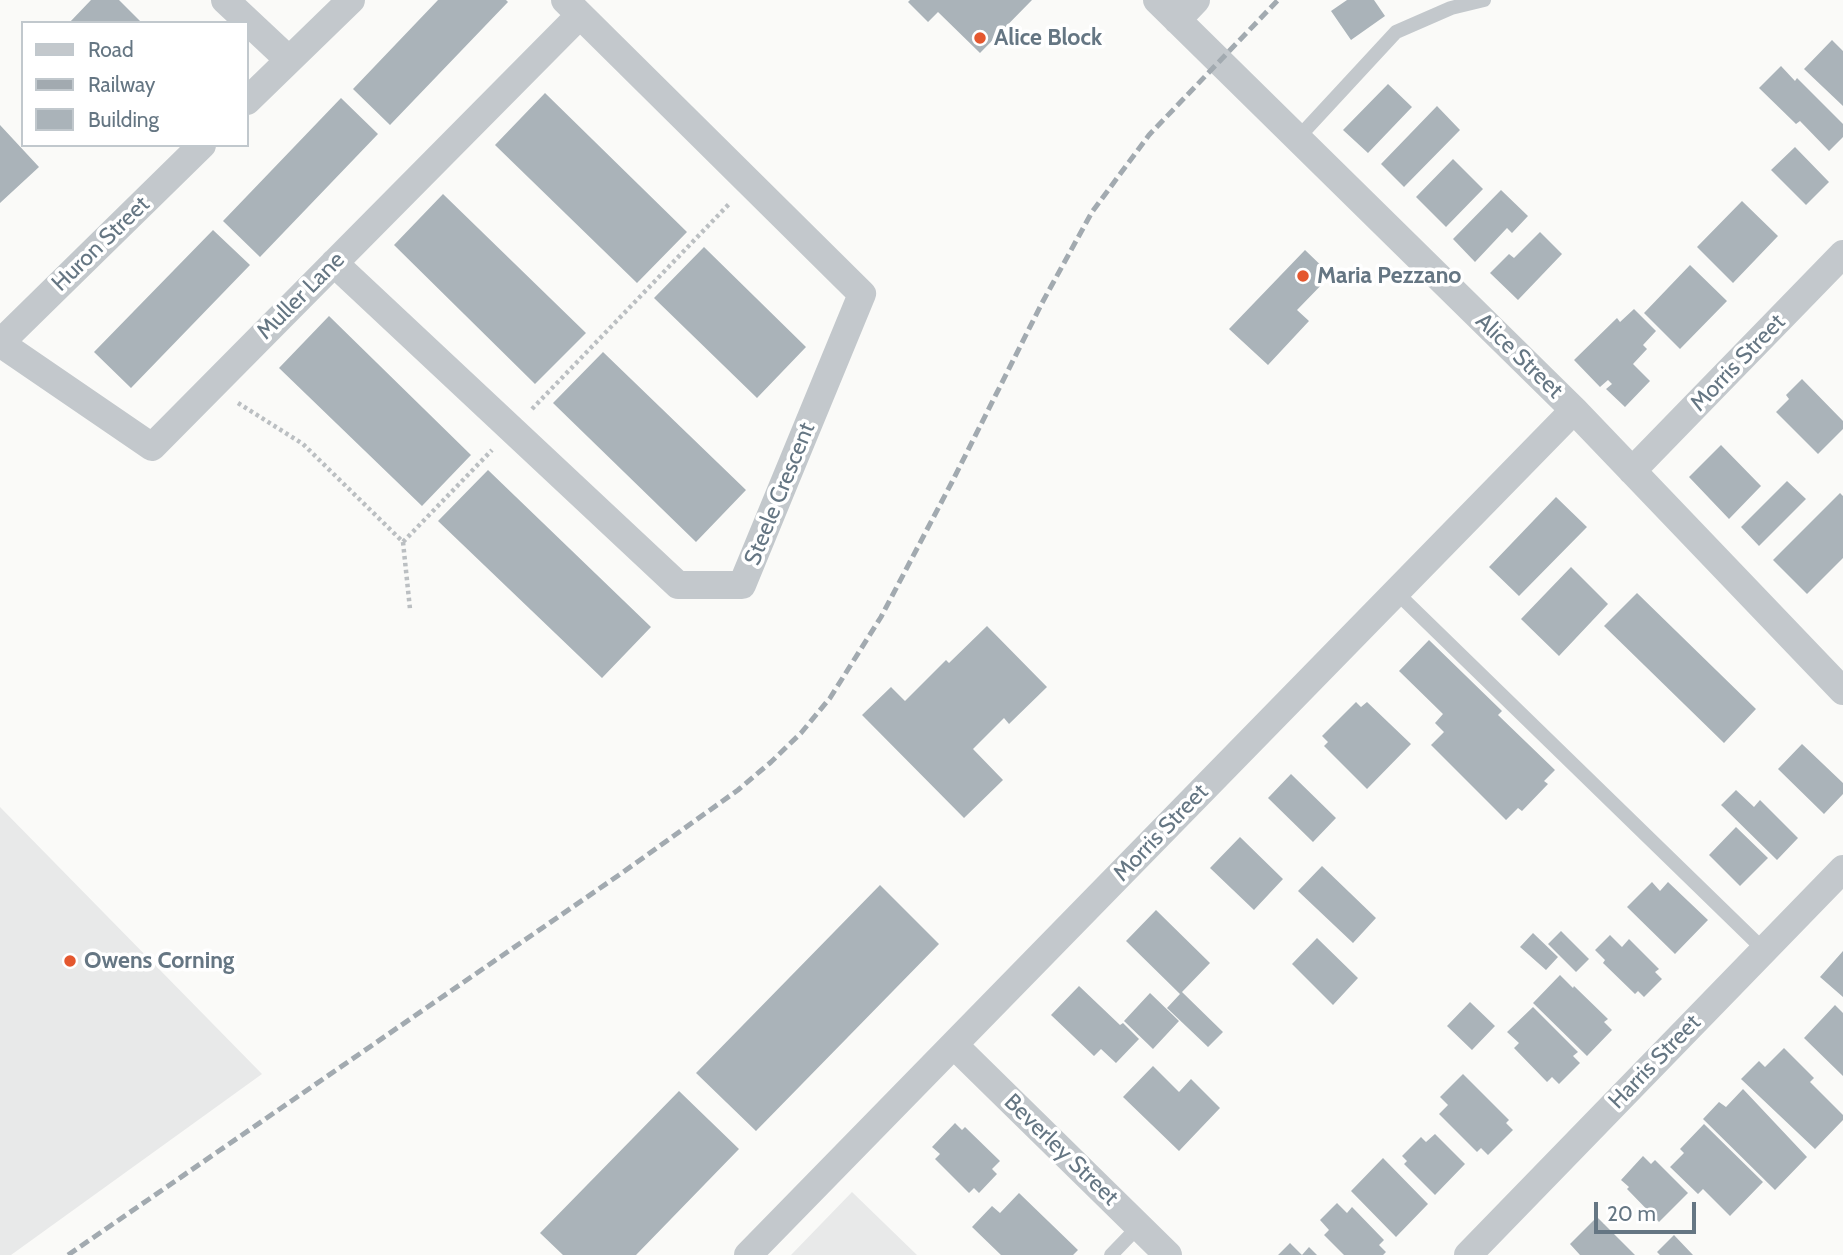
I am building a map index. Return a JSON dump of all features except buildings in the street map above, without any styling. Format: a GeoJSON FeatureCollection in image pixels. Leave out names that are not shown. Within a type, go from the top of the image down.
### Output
{"type":"FeatureCollection","features":[{"type":"Feature","properties":{"kind":"street"},"geometry":{"type":"LineString","coordinates":[[225,0],[247,21]]}},
{"type":"Feature","properties":{"kind":"street"},"geometry":{"type":"LineString","coordinates":[[248,100],[351,0]]}},
{"type":"Feature","properties":{"kind":"street","name":"Alice Street"},"geometry":{"type":"LineString","coordinates":[[1157,0],[1186,10],[1297,139],[1574,410],[1843,691]]}},
{"type":"Feature","properties":{"kind":"street","name":"Steele Crescent"},"geometry":{"type":"LineString","coordinates":[[334,263],[678,586],[742,586],[862,294],[572,7]]}},
{"type":"Feature","properties":{"kind":"street","name":"Muller Lane"},"geometry":{"type":"LineString","coordinates":[[0,343],[152,447],[334,263],[572,7]]}},
{"type":"Feature","properties":{"kind":"street"},"geometry":{"type":"LineString","coordinates":[[248,22],[289,60]]}},
{"type":"Feature","properties":{"kind":"street","name":"Huron Street"},"geometry":{"type":"LineString","coordinates":[[0,343],[200,147]]}},
{"type":"Feature","properties":{"kind":"street","name":"Morris Street"},"geometry":{"type":"LineString","coordinates":[[1632,471],[1843,254]]}},
{"type":"Feature","properties":{"kind":"street","name":"Morris Street"},"geometry":{"type":"LineString","coordinates":[[748,1255],[1574,410]]}},
{"type":"Feature","properties":{"kind":"street","name":"Harris Street"},"geometry":{"type":"LineString","coordinates":[[1468,1255],[1843,869]]}},
{"type":"Feature","properties":{"kind":"street","name":"Beverley Street"},"geometry":{"type":"LineString","coordinates":[[954,1045],[1168,1255]]}},
{"type":"Feature","properties":{"kind":"lane"},"geometry":{"type":"LineString","coordinates":[[1297,139],[1396,32],[1451,8],[1483,0]]}},
{"type":"Feature","properties":{"kind":"lane"},"geometry":{"type":"LineString","coordinates":[[1396,592],[1764,950]]}},
{"type":"Feature","properties":{"kind":"lane"},"geometry":{"type":"LineString","coordinates":[[1111,1255],[1139,1227]]}},
{"type":"Feature","properties":{"kind":"path"},"geometry":{"type":"LineString","coordinates":[[402,542],[410,609]]}},
{"type":"Feature","properties":{"kind":"shaded area","name":"Owens Corning"},"geometry":{"type":"Polygon","coordinates":[[[0,807],[262,1074],[11,1255],[0,1255],[0,807]]]}},
{"type":"Feature","properties":{"kind":"shaded area"},"geometry":{"type":"Polygon","coordinates":[[[852,1192],[917,1255],[791,1255],[852,1192]]]}},
{"type":"Feature","properties":{"kind":"railway"},"geometry":{"type":"LineString","coordinates":[[68,1255],[619,875],[738,790],[801,733],[830,698],[881,617],[1042,303],[1092,212],[1149,135],[1278,0]]}},
{"type":"Feature","properties":{"kind":"place","name":"Alice Block"},"geometry":{"type":"Point","coordinates":[980,38]}},
{"type":"Feature","properties":{"kind":"place","name":"Maria Pezzano"},"geometry":{"type":"Point","coordinates":[1303,276]}},
{"type":"Feature","properties":{"kind":"place","name":"Owens Corning"},"geometry":{"type":"Point","coordinates":[70,961]}}]}
